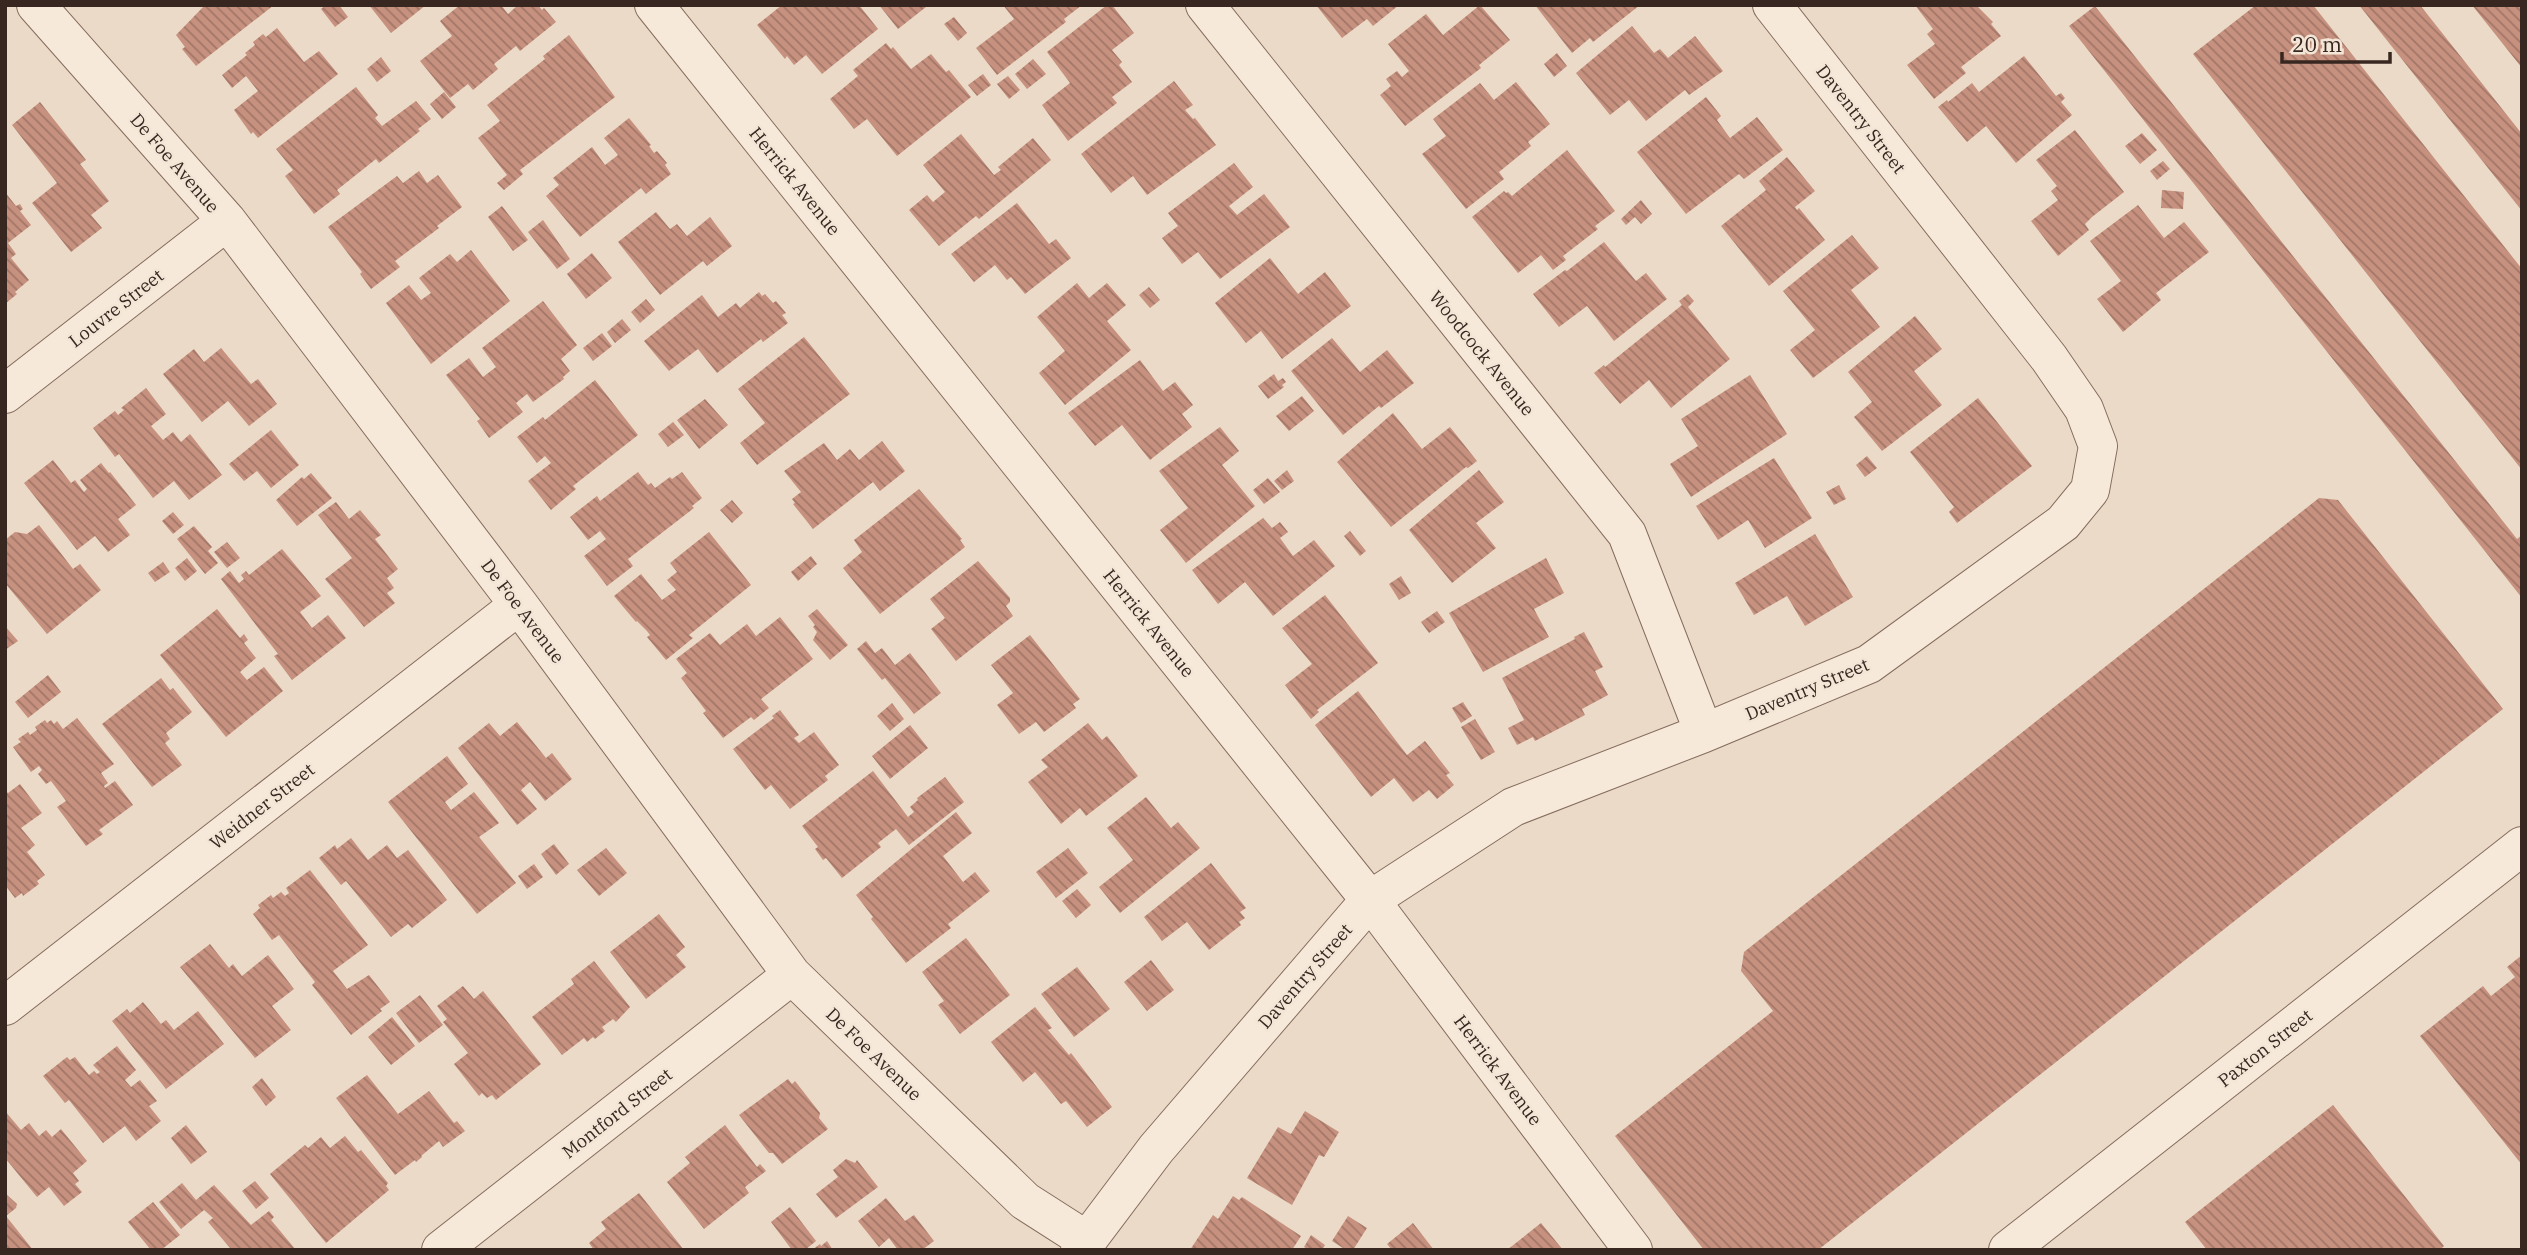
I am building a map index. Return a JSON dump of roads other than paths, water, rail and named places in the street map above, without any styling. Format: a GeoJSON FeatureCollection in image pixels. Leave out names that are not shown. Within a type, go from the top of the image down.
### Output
{"type":"FeatureCollection","features":[{"type":"Feature","properties":{"kind":"street","name":"De Foe Avenue"},"geometry":{"type":"LineString","coordinates":[[36,5],[227,221],[519,605],[793,975],[1025,1200],[1083,1245]]}},
{"type":"Feature","properties":{"kind":"street","name":"Herrick Avenue"},"geometry":{"type":"LineString","coordinates":[[654,5],[1370,900],[1633,1250]]}},
{"type":"Feature","properties":{"kind":"street","name":"Woodcock Avenue"},"geometry":{"type":"LineString","coordinates":[[1205,5],[1626,534],[1704,733]]}},
{"type":"Feature","properties":{"kind":"street","name":"Daventry Street"},"geometry":{"type":"LineString","coordinates":[[1083,1245],[1156,1149],[1370,900],[1513,807],[1704,733],[1869,664],[2063,523],[2090,489],[2098,446],[2084,409],[2049,358],[1772,5]]}},
{"type":"Feature","properties":{"kind":"street","name":"Louvre Street"},"geometry":{"type":"LineString","coordinates":[[5,394],[227,221]]}},
{"type":"Feature","properties":{"kind":"street","name":"Weidner Street"},"geometry":{"type":"LineString","coordinates":[[5,1006],[519,605]]}},
{"type":"Feature","properties":{"kind":"street","name":"Paxton Street"},"geometry":{"type":"LineString","coordinates":[[2008,1250],[2522,846]]}},
{"type":"Feature","properties":{"kind":"street","name":"Montford Street"},"geometry":{"type":"LineString","coordinates":[[441,1250],[793,975]]}}]}
